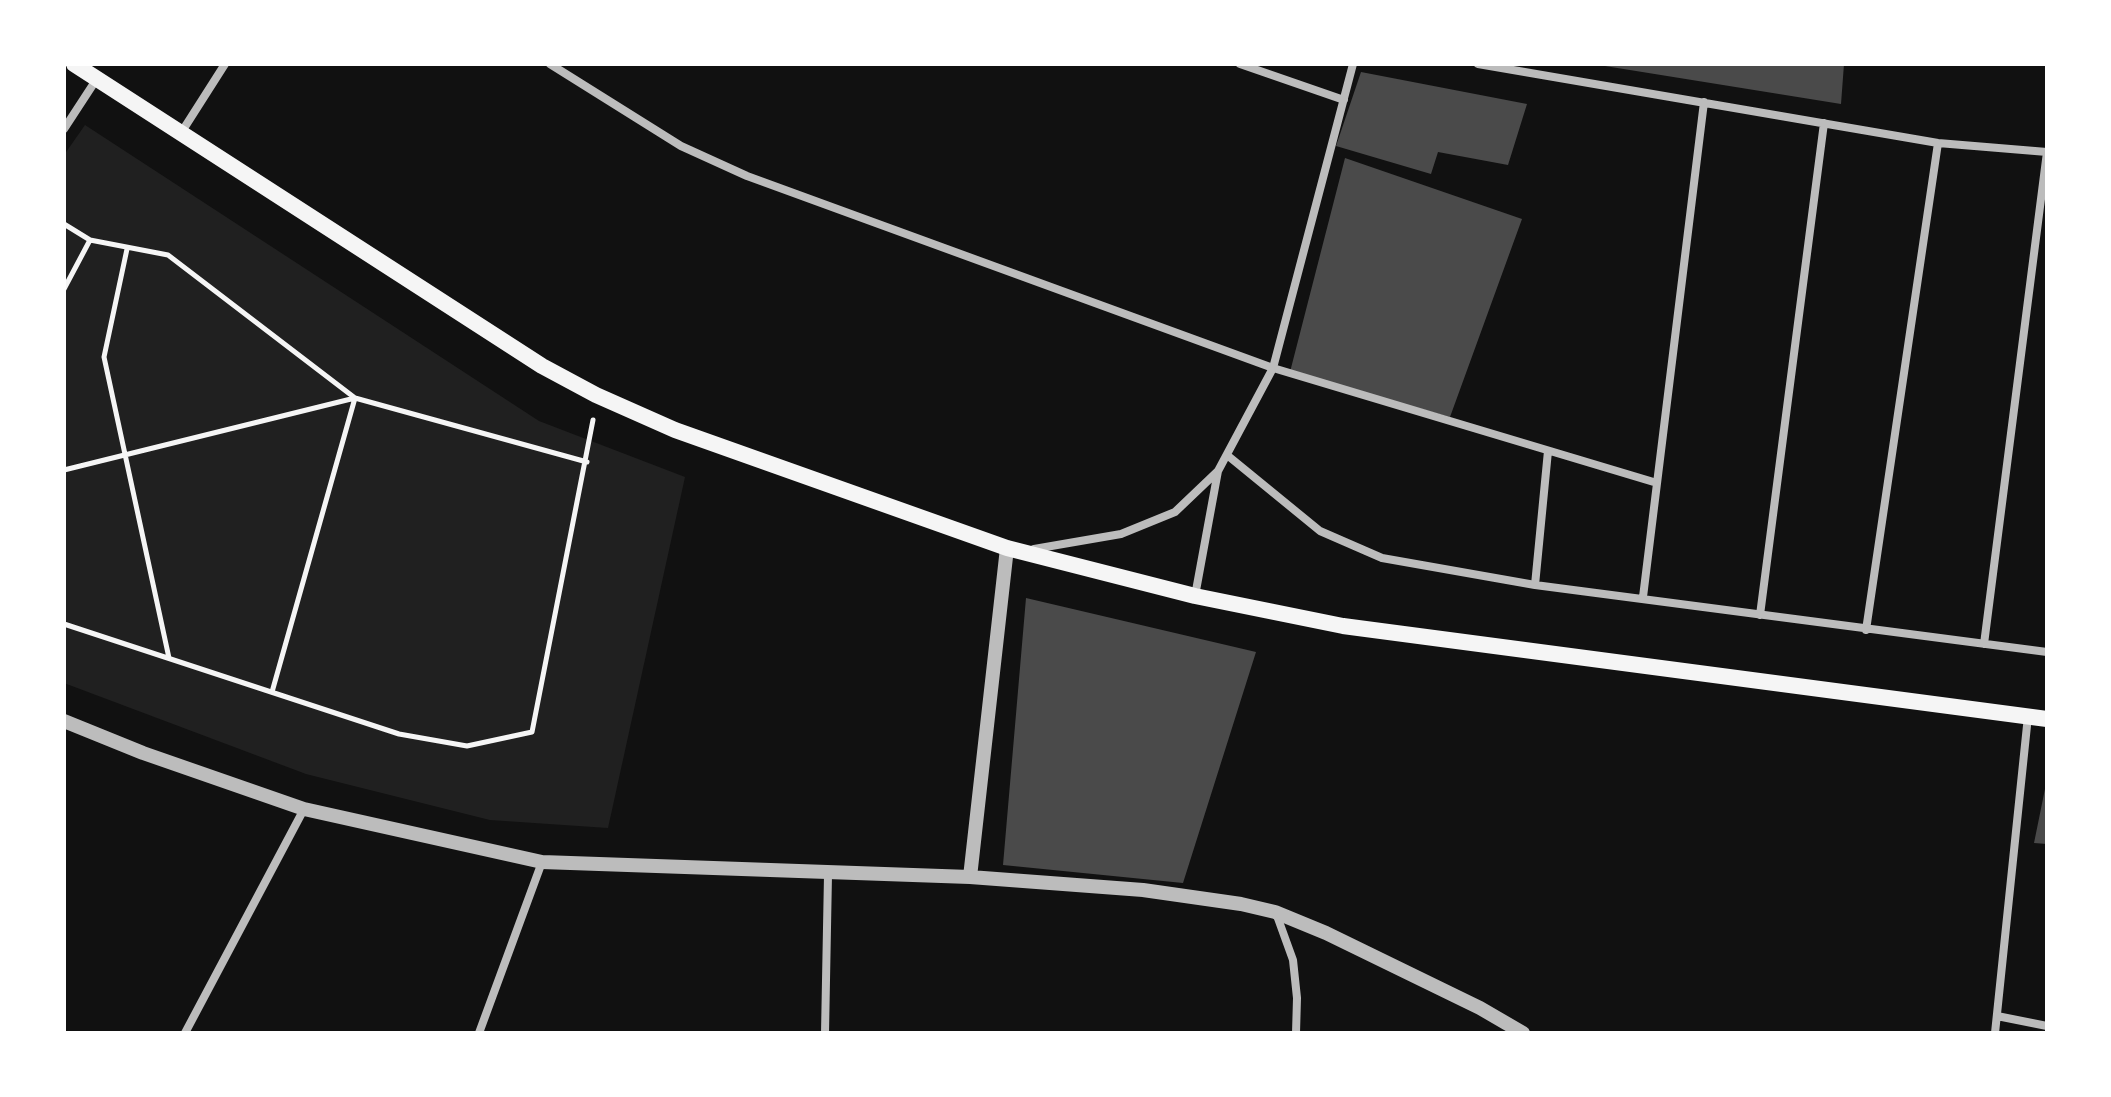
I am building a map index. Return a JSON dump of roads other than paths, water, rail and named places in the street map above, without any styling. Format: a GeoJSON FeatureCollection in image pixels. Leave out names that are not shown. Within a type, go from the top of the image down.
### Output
{"type":"FeatureCollection","features":[{"type":"Feature","properties":{"kind":"main road"},"geometry":{"type":"LineString","coordinates":[[74,64],[542,366],[596,395],[675,430],[1014,550],[1195,596],[1343,626],[2047,719]]}},
{"type":"Feature","properties":{"kind":"street"},"geometry":{"type":"LineString","coordinates":[[181,134],[225,64]]}},
{"type":"Feature","properties":{"kind":"street"},"geometry":{"type":"LineString","coordinates":[[550,64],[681,146],[747,176],[1273,368],[1657,483]]}},
{"type":"Feature","properties":{"kind":"street"},"geometry":{"type":"LineString","coordinates":[[1240,64],[1344,100]]}},
{"type":"Feature","properties":{"kind":"street"},"geometry":{"type":"LineString","coordinates":[[970,877],[1014,550],[1121,534],[1175,512],[1218,471],[1273,368],[1353,64]]}},
{"type":"Feature","properties":{"kind":"street"},"geometry":{"type":"LineString","coordinates":[[1478,64],[1938,143],[2047,152],[1984,644]]}},
{"type":"Feature","properties":{"kind":"street"},"geometry":{"type":"LineString","coordinates":[[64,129],[96,80]]}},
{"type":"Feature","properties":{"kind":"street"},"geometry":{"type":"LineString","coordinates":[[1643,597],[1704,102]]}},
{"type":"Feature","properties":{"kind":"street"},"geometry":{"type":"LineString","coordinates":[[1760,615],[1824,123]]}},
{"type":"Feature","properties":{"kind":"street"},"geometry":{"type":"LineString","coordinates":[[1866,630],[1938,143]]}},
{"type":"Feature","properties":{"kind":"street"},"geometry":{"type":"LineString","coordinates":[[1535,585],[1548,451]]}},
{"type":"Feature","properties":{"kind":"street"},"geometry":{"type":"LineString","coordinates":[[1227,455],[1320,531],[1382,558],[1535,585],[2047,652]]}},
{"type":"Feature","properties":{"kind":"street"},"geometry":{"type":"LineString","coordinates":[[1195,596],[1218,471]]}},
{"type":"Feature","properties":{"kind":"street"},"geometry":{"type":"LineString","coordinates":[[1995,1033],[2028,716]]}},
{"type":"Feature","properties":{"kind":"street"},"geometry":{"type":"LineString","coordinates":[[64,721],[143,753],[304,809],[542,862],[828,875],[970,877],[1155,891],[1275,912],[1395,965],[1523,1033]]}},
{"type":"Feature","properties":{"kind":"street"},"geometry":{"type":"LineString","coordinates":[[185,1033],[304,809]]}},
{"type":"Feature","properties":{"kind":"street"},"geometry":{"type":"LineString","coordinates":[[479,1033],[542,862]]}},
{"type":"Feature","properties":{"kind":"street"},"geometry":{"type":"LineString","coordinates":[[825,1033],[828,875]]}},
{"type":"Feature","properties":{"kind":"street"},"geometry":{"type":"LineString","coordinates":[[1275,912],[1293,960],[1297,998],[1296,1033]]}},
{"type":"Feature","properties":{"kind":"street"},"geometry":{"type":"LineString","coordinates":[[1997,1016],[2047,1026]]}}]}
